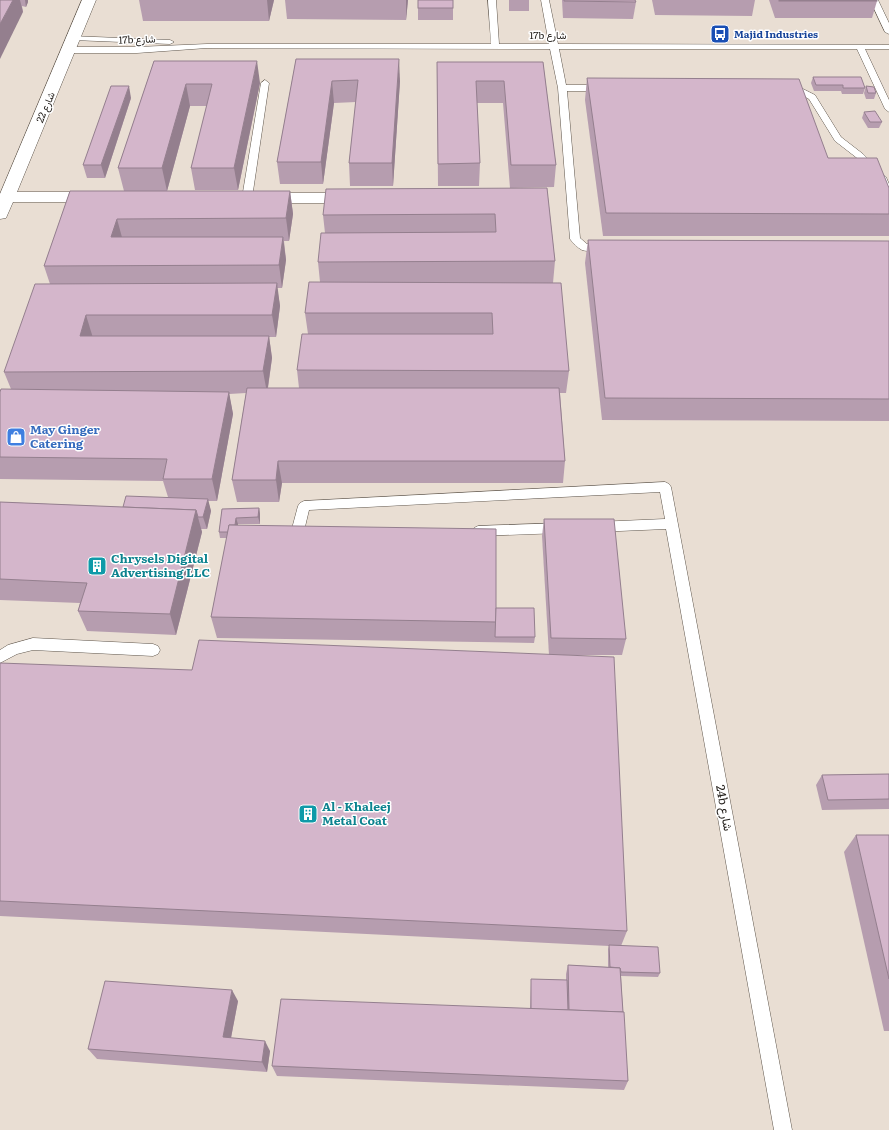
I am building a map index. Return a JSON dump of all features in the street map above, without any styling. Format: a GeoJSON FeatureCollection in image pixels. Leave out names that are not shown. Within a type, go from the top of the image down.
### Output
{"type":"FeatureCollection","features":[{"type":"Feature","properties":{"kind":"street","name":"شارع 22"},"geometry":{"type":"LineString","coordinates":[[0,214],[89,0]]}},
{"type":"Feature","properties":{"kind":"street"},"geometry":{"type":"LineString","coordinates":[[8,197],[111,197]]}},
{"type":"Feature","properties":{"kind":"street"},"geometry":{"type":"LineString","coordinates":[[239,198],[366,198]]}},
{"type":"Feature","properties":{"kind":"lane"},"geometry":{"type":"LineString","coordinates":[[492,0],[495,46]]}},
{"type":"Feature","properties":{"kind":"lane"},"geometry":{"type":"LineString","coordinates":[[545,0],[562,88],[574,239],[584,247],[616,247]]}},
{"type":"Feature","properties":{"kind":"lane"},"geometry":{"type":"LineString","coordinates":[[874,0],[889,32]]}},
{"type":"Feature","properties":{"kind":"lane","name":"17b شارع"},"geometry":{"type":"LineString","coordinates":[[70,44],[143,40],[207,46]]}},
{"type":"Feature","properties":{"kind":"lane","name":"17b شارع"},"geometry":{"type":"LineString","coordinates":[[70,44],[137,50],[207,46],[889,47]]}},
{"type":"Feature","properties":{"kind":"lane"},"geometry":{"type":"LineString","coordinates":[[860,47],[889,109]]}},
{"type":"Feature","properties":{"kind":"lane"},"geometry":{"type":"LineString","coordinates":[[239,198],[265,83]]}},
{"type":"Feature","properties":{"kind":"lane"},"geometry":{"type":"LineString","coordinates":[[562,88],[609,88]]}},
{"type":"Feature","properties":{"kind":"lane"},"geometry":{"type":"LineString","coordinates":[[776,90],[800,90],[812,97],[838,139],[860,156],[882,179],[889,202]]}},
{"type":"Feature","properties":{"kind":"lane","name":"24b شارع"},"geometry":{"type":"LineString","coordinates":[[319,536],[296,536],[304,506],[665,487],[783,1130]]}},
{"type":"Feature","properties":{"kind":"lane"},"geometry":{"type":"LineString","coordinates":[[586,527],[672,524]]}},
{"type":"Feature","properties":{"kind":"lane"},"geometry":{"type":"LineString","coordinates":[[468,531],[570,528]]}},
{"type":"Feature","properties":{"kind":"lane"},"geometry":{"type":"LineString","coordinates":[[3,663],[13,649],[33,644],[153,650]]}},
{"type":"Feature","properties":{"kind":"building"},"geometry":{"type":"Polygon","coordinates":[[[0,0],[13,0],[0,24],[0,0]]]}},
{"type":"Feature","properties":{"kind":"building"},"geometry":{"type":"Polygon","coordinates":[[[418,0],[453,0],[453,8],[418,8],[418,0]]]}},
{"type":"Feature","properties":{"kind":"building"},"geometry":{"type":"Polygon","coordinates":[[[635,0],[636,2],[564,1],[635,0]]]}},
{"type":"Feature","properties":{"kind":"building"},"geometry":{"type":"Polygon","coordinates":[[[877,0],[877,1],[779,1],[877,0]]]}},
{"type":"Feature","properties":{"kind":"building"},"geometry":{"type":"Polygon","coordinates":[[[296,59],[399,59],[392,163],[349,163],[358,80],[332,81],[321,162],[277,162],[296,59]]]}},
{"type":"Feature","properties":{"kind":"building"},"geometry":{"type":"Polygon","coordinates":[[[154,61],[257,61],[234,168],[191,168],[212,84],[186,84],[162,168],[118,168],[154,61]]]}},
{"type":"Feature","properties":{"kind":"building"},"geometry":{"type":"Polygon","coordinates":[[[437,62],[543,62],[556,165],[511,165],[504,81],[476,81],[480,163],[438,164],[437,62]]]}},
{"type":"Feature","properties":{"kind":"building"},"geometry":{"type":"Polygon","coordinates":[[[813,77],[861,77],[865,88],[843,88],[843,85],[816,85],[813,77]]]}},
{"type":"Feature","properties":{"kind":"building"},"geometry":{"type":"Polygon","coordinates":[[[587,78],[799,79],[828,158],[877,158],[889,188],[889,214],[606,213],[587,78]]]}},
{"type":"Feature","properties":{"kind":"building"},"geometry":{"type":"Polygon","coordinates":[[[111,86],[129,86],[101,165],[83,165],[111,86]]]}},
{"type":"Feature","properties":{"kind":"building"},"geometry":{"type":"Polygon","coordinates":[[[866,86],[874,87],[876,93],[868,93],[866,86]]]}},
{"type":"Feature","properties":{"kind":"building"},"geometry":{"type":"Polygon","coordinates":[[[875,111],[882,122],[870,122],[864,112],[875,111]]]}},
{"type":"Feature","properties":{"kind":"building"},"geometry":{"type":"Polygon","coordinates":[[[547,188],[555,261],[318,262],[321,233],[496,232],[495,214],[323,215],[326,189],[547,188]]]}},
{"type":"Feature","properties":{"kind":"building"},"geometry":{"type":"Polygon","coordinates":[[[70,191],[290,191],[286,218],[117,219],[111,237],[283,237],[279,265],[44,266],[70,191]]]}},
{"type":"Feature","properties":{"kind":"building"},"geometry":{"type":"Polygon","coordinates":[[[588,240],[889,241],[889,399],[605,398],[588,240]]]}},
{"type":"Feature","properties":{"kind":"building"},"geometry":{"type":"Polygon","coordinates":[[[309,282],[561,283],[569,371],[297,370],[302,334],[493,334],[492,313],[305,313],[309,282]]]}},
{"type":"Feature","properties":{"kind":"building"},"geometry":{"type":"Polygon","coordinates":[[[277,283],[272,315],[86,315],[80,336],[269,336],[263,371],[4,372],[35,284],[277,283]]]}},
{"type":"Feature","properties":{"kind":"building"},"geometry":{"type":"Polygon","coordinates":[[[247,388],[559,388],[565,461],[278,461],[276,480],[232,480],[247,388]]]}},
{"type":"Feature","properties":{"kind":"building"},"geometry":{"type":"Polygon","coordinates":[[[1,389],[229,392],[212,479],[163,479],[167,459],[0,457],[1,389]]]}},
{"type":"Feature","properties":{"kind":"building"},"geometry":{"type":"Polygon","coordinates":[[[126,496],[208,499],[203,517],[198,517],[196,510],[123,507],[126,496]]]}},
{"type":"Feature","properties":{"kind":"building","name":"Chrysels Digital Advertising LLC"},"geometry":{"type":"Polygon","coordinates":[[[0,502],[196,510],[170,614],[78,611],[87,583],[0,579],[0,502]]]}},
{"type":"Feature","properties":{"kind":"building"},"geometry":{"type":"Polygon","coordinates":[[[259,508],[258,517],[236,518],[235,525],[229,525],[228,532],[219,532],[222,509],[259,508]]]}},
{"type":"Feature","properties":{"kind":"building"},"geometry":{"type":"Polygon","coordinates":[[[544,519],[614,519],[626,639],[551,638],[544,519]]]}},
{"type":"Feature","properties":{"kind":"building"},"geometry":{"type":"Polygon","coordinates":[[[229,525],[496,529],[496,622],[211,617],[229,525]]]}},
{"type":"Feature","properties":{"kind":"building"},"geometry":{"type":"Polygon","coordinates":[[[496,608],[534,608],[535,637],[495,637],[496,608]]]}},
{"type":"Feature","properties":{"kind":"building","name":"Al - Khaleej Metal Coat"},"geometry":{"type":"Polygon","coordinates":[[[199,640],[614,657],[627,931],[0,901],[0,663],[192,670],[199,640]]]}},
{"type":"Feature","properties":{"kind":"building"},"geometry":{"type":"Polygon","coordinates":[[[889,774],[889,799],[828,800],[822,775],[889,774]]]}},
{"type":"Feature","properties":{"kind":"building"},"geometry":{"type":"Polygon","coordinates":[[[856,835],[889,835],[889,979],[856,835]]]}},
{"type":"Feature","properties":{"kind":"building"},"geometry":{"type":"Polygon","coordinates":[[[609,945],[658,947],[660,973],[621,972],[620,968],[610,967],[609,945]]]}},
{"type":"Feature","properties":{"kind":"building"},"geometry":{"type":"Polygon","coordinates":[[[568,965],[620,968],[623,1012],[569,1010],[568,965]]]}},
{"type":"Feature","properties":{"kind":"building"},"geometry":{"type":"Polygon","coordinates":[[[531,979],[567,980],[568,1010],[531,1009],[531,979]]]}},
{"type":"Feature","properties":{"kind":"building"},"geometry":{"type":"Polygon","coordinates":[[[105,981],[232,990],[223,1037],[265,1041],[262,1062],[88,1049],[105,981]]]}},
{"type":"Feature","properties":{"kind":"building"},"geometry":{"type":"Polygon","coordinates":[[[281,999],[624,1012],[628,1081],[272,1066],[281,999]]]}},
{"type":"Feature","properties":{"kind":"place","name":"Majid Industries"},"geometry":{"type":"Point","coordinates":[720,34]}},
{"type":"Feature","properties":{"kind":"place","name":"May Ginger Catering"},"geometry":{"type":"Point","coordinates":[16,437]}},
{"type":"Feature","properties":{"kind":"place","name":"Chrysels Digital Advertising LLC"},"geometry":{"type":"Point","coordinates":[97,566]}},
{"type":"Feature","properties":{"kind":"place","name":"Al - Khaleej Metal Coat"},"geometry":{"type":"Point","coordinates":[308,814]}}]}
